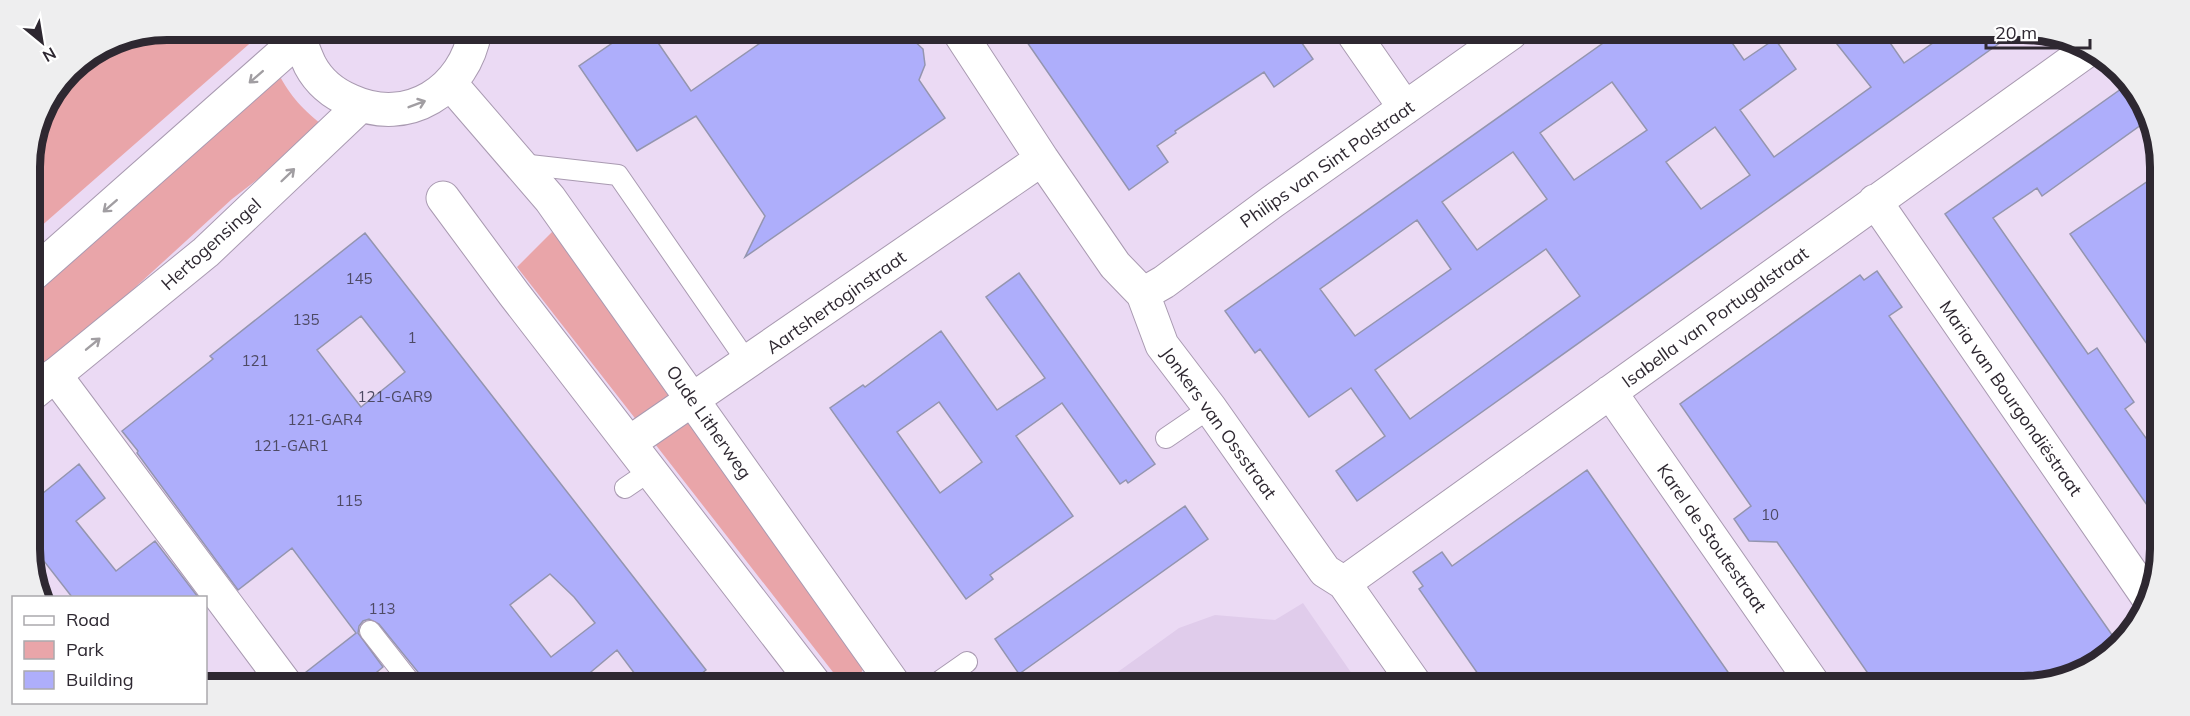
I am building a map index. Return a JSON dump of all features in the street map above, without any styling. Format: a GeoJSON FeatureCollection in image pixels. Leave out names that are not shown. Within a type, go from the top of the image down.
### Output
{"type":"FeatureCollection","features":[{"type":"Feature","properties":{"kind":"street"},"geometry":{"type":"LineString","coordinates":[[1358,40],[1405,108]]}},
{"type":"Feature","properties":{"kind":"street","name":"Philips van Sint Polstraat"},"geometry":{"type":"LineString","coordinates":[[1143,294],[1164,282],[1501,40]]}},
{"type":"Feature","properties":{"kind":"street"},"geometry":{"type":"LineString","coordinates":[[41,267],[292,41]]}},
{"type":"Feature","properties":{"kind":"street"},"geometry":{"type":"LineString","coordinates":[[302,41],[305,56],[325,85],[339,96],[360,105],[388,110],[421,103],[436,95],[450,83],[468,58],[472,41]]}},
{"type":"Feature","properties":{"kind":"street","name":"Jonkers van Ossstraat"},"geometry":{"type":"LineString","coordinates":[[965,41],[1115,265],[1143,294],[1162,345],[1210,408],[1325,571],[1344,583],[1409,675]]}},
{"type":"Feature","properties":{"kind":"street","name":"Isabella van Portugalstraat"},"geometry":{"type":"LineString","coordinates":[[1344,583],[2080,55]]}},
{"type":"Feature","properties":{"kind":"street","name":"Oude Litherweg"},"geometry":{"type":"LineString","coordinates":[[450,83],[550,199],[888,676]]}},
{"type":"Feature","properties":{"kind":"street","name":"Hertogensingel"},"geometry":{"type":"LineString","coordinates":[[279,676],[207,593],[43,384],[206,252],[360,105]]}},
{"type":"Feature","properties":{"kind":"street","name":"Aartshertoginstraat"},"geometry":{"type":"LineString","coordinates":[[629,443],[1042,159]]}},
{"type":"Feature","properties":{"kind":"street"},"geometry":{"type":"LineString","coordinates":[[443,198],[629,443],[638,479],[808,676]]}},
{"type":"Feature","properties":{"kind":"street","name":"Maria van Bourgondiëstraat"},"geometry":{"type":"LineString","coordinates":[[1875,201],[2143,590]]}},
{"type":"Feature","properties":{"kind":"street","name":"Karel de Stoutestraat"},"geometry":{"type":"LineString","coordinates":[[1610,392],[1807,675]]}},
{"type":"Feature","properties":{"kind":"lane"},"geometry":{"type":"LineString","coordinates":[[520,164],[618,175],[748,363]]}},
{"type":"Feature","properties":{"kind":"lane"},"geometry":{"type":"LineString","coordinates":[[1166,438],[1210,408]]}},
{"type":"Feature","properties":{"kind":"lane"},"geometry":{"type":"LineString","coordinates":[[370,631],[405,676]]}},
{"type":"Feature","properties":{"kind":"lane"},"geometry":{"type":"LineString","coordinates":[[948,676],[967,662]]}},
{"type":"Feature","properties":{"kind":"shaded area"},"geometry":{"type":"Polygon","coordinates":[[[1303,603],[1353,675],[1113,675],[1179,628],[1215,615],[1275,620],[1303,603]]]}},
{"type":"Feature","properties":{"kind":"green space"},"geometry":{"type":"Polygon","coordinates":[[[159,41],[253,41],[41,226],[42,151],[50,119],[62,97],[78,78],[97,62],[119,50],[159,41]]]}},
{"type":"Feature","properties":{"kind":"green space"},"geometry":{"type":"Polygon","coordinates":[[[278,73],[298,103],[325,127],[232,199],[94,325],[40,370],[41,282],[278,73]]]}},
{"type":"Feature","properties":{"kind":"green space"},"geometry":{"type":"Polygon","coordinates":[[[560,224],[866,664],[861,673],[856,676],[836,676],[517,267],[560,224]]]}},
{"type":"Feature","properties":{"kind":"building"},"geometry":{"type":"Polygon","coordinates":[[[1300,40],[1313,59],[1274,87],[1264,72],[1175,131],[1176,133],[1157,146],[1168,162],[1129,190],[1026,41],[1300,40]]]}},
{"type":"Feature","properties":{"kind":"building"},"geometry":{"type":"Polygon","coordinates":[[[1607,40],[1730,40],[1744,60],[1776,40],[1796,69],[1740,110],[1774,157],[1871,87],[1834,40],[1888,40],[1904,63],[1937,40],[2004,40],[1357,501],[1336,471],[1385,436],[1351,388],[1309,417],[1260,349],[1255,353],[1225,311],[1607,40]],[[1612,82],[1540,133],[1574,180],[1647,130],[1612,82]],[[1715,127],[1666,162],[1701,209],[1750,175],[1715,127]],[[1513,152],[1442,202],[1477,250],[1547,199],[1513,152]],[[1417,220],[1320,289],[1355,336],[1451,269],[1417,220]],[[1546,249],[1375,370],[1410,419],[1580,296],[1546,249]]]}},
{"type":"Feature","properties":{"kind":"building"},"geometry":{"type":"Polygon","coordinates":[[[616,41],[657,41],[691,91],[764,41],[914,41],[923,49],[925,65],[919,80],[945,118],[745,257],[765,216],[696,116],[637,151],[579,66],[616,41]]]}},
{"type":"Feature","properties":{"kind":"building"},"geometry":{"type":"Polygon","coordinates":[[[2121,89],[2132,105],[2142,124],[2042,196],[2037,188],[1993,218],[2088,354],[2097,348],[2134,402],[2125,409],[2150,444],[2150,509],[1945,214],[2121,89]]]}},
{"type":"Feature","properties":{"kind":"building"},"geometry":{"type":"Polygon","coordinates":[[[2150,180],[2150,348],[2070,234],[2150,180]]]}},
{"type":"Feature","properties":{"kind":"building"},"geometry":{"type":"Polygon","coordinates":[[[365,233],[706,670],[699,676],[635,676],[617,650],[586,676],[421,676],[379,624],[369,619],[363,621],[359,626],[358,633],[383,667],[372,676],[301,676],[356,633],[292,548],[238,590],[122,431],[213,359],[210,356],[365,233]],[[361,316],[317,350],[361,407],[405,372],[361,316]],[[550,574],[510,605],[551,657],[595,623],[574,597],[550,574]]]}},
{"type":"Feature","properties":{"kind":"building"},"geometry":{"type":"Polygon","coordinates":[[[1877,271],[1902,307],[1889,316],[2113,637],[2093,654],[2071,666],[2031,675],[1869,675],[1777,542],[1749,541],[1734,519],[1751,506],[1680,404],[1860,275],[1864,280],[1877,271]]]}},
{"type":"Feature","properties":{"kind":"building"},"geometry":{"type":"Polygon","coordinates":[[[1019,273],[1155,464],[1128,483],[1126,480],[1120,484],[1062,403],[1016,436],[1073,516],[990,575],[993,579],[966,599],[830,408],[863,385],[865,387],[941,331],[997,410],[1045,378],[986,297],[1019,273]],[[939,402],[897,432],[940,493],[982,462],[939,402]]]}},
{"type":"Feature","properties":{"kind":"building"},"geometry":{"type":"Polygon","coordinates":[[[79,464],[105,498],[76,521],[116,571],[155,541],[197,596],[71,596],[44,561],[42,563],[40,495],[79,464]]]}},
{"type":"Feature","properties":{"kind":"building"},"geometry":{"type":"Polygon","coordinates":[[[1587,470],[1730,675],[1479,675],[1419,589],[1423,586],[1413,572],[1442,552],[1452,566],[1587,470]]]}},
{"type":"Feature","properties":{"kind":"building"},"geometry":{"type":"Polygon","coordinates":[[[1185,506],[1208,539],[1019,674],[995,639],[1185,506]]]}}]}
